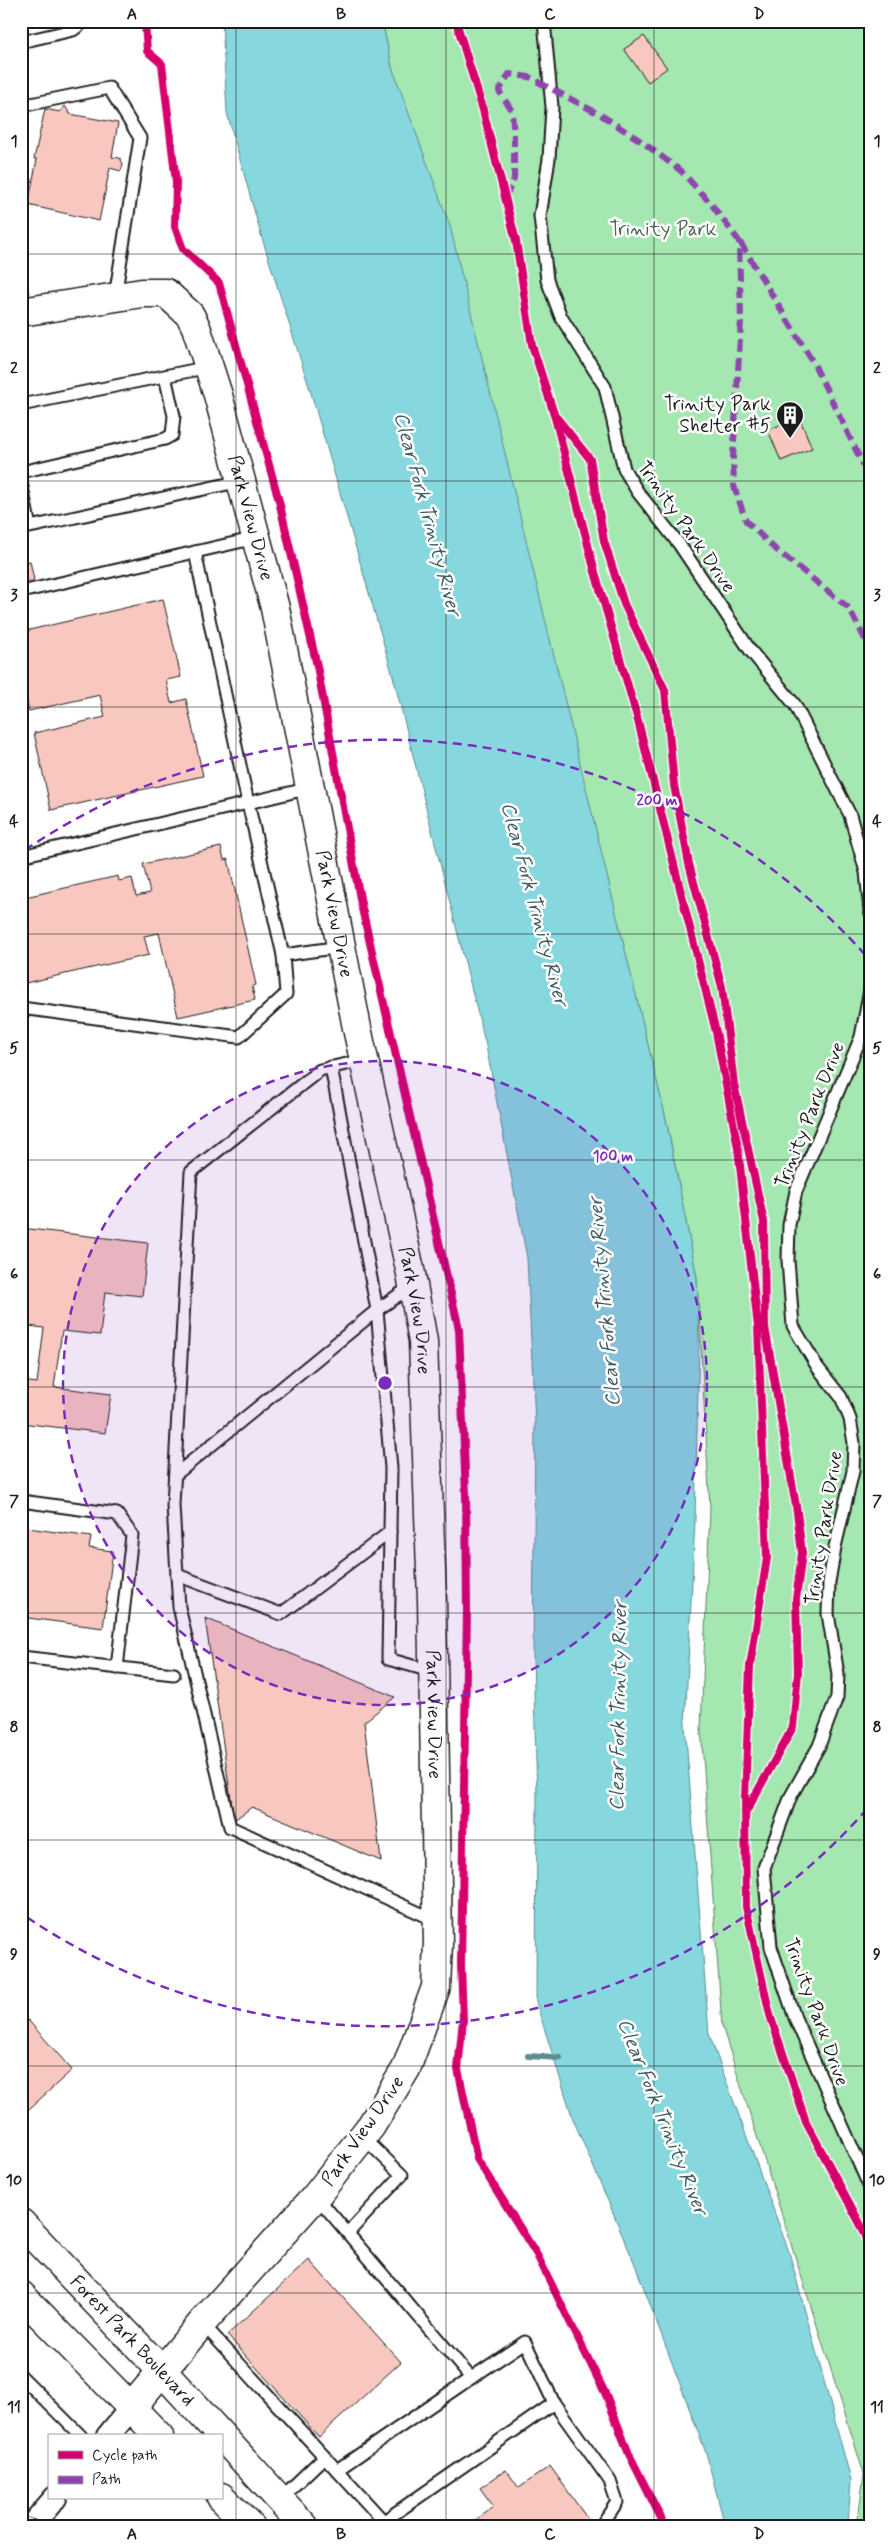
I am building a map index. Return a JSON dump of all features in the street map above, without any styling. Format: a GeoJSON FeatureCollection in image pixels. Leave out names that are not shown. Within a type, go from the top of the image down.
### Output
{"type":"FeatureCollection","features":[{"type":"Feature","properties":{"kind":"street","name":"Park View Drive"},"geometry":{"type":"LineString","coordinates":[[23,305],[142,293],[166,293],[190,316],[209,367],[275,608],[364,1060],[413,1285],[422,1341],[434,1672],[438,1922],[436,1987],[406,2069],[363,2136],[316,2196],[202,2323],[131,2408]]}},
{"type":"Feature","properties":{"kind":"street","name":"Forest Park Boulevard"},"geometry":{"type":"LineString","coordinates":[[21,2223],[220,2434]]}},
{"type":"Feature","properties":{"kind":"street"},"geometry":{"type":"LineString","coordinates":[[21,2295],[157,2434]]}},
{"type":"Feature","properties":{"kind":"street"},"geometry":{"type":"LineString","coordinates":[[110,2434],[131,2408]]}},
{"type":"Feature","properties":{"kind":"street","name":"Forest Park Boulevard"},"geometry":{"type":"LineString","coordinates":[[222,2436],[304,2526]]}},
{"type":"Feature","properties":{"kind":"street"},"geometry":{"type":"LineString","coordinates":[[222,2499],[250,2526]]}},
{"type":"Feature","properties":{"kind":"street"},"geometry":{"type":"LineString","coordinates":[[31,2526],[53,2500]]}},
{"type":"Feature","properties":{"kind":"lane"},"geometry":{"type":"LineString","coordinates":[[21,42],[73,30],[86,21]]}},
{"type":"Feature","properties":{"kind":"lane","name":"Trinity Park Drive"},"geometry":{"type":"LineString","coordinates":[[544,21],[552,106],[549,159],[540,216],[547,280],[561,317],[605,387],[615,420],[624,469],[637,491],[679,544],[750,650],[795,705],[850,815],[866,872],[870,911]]}},
{"type":"Feature","properties":{"kind":"lane"},"geometry":{"type":"LineString","coordinates":[[21,106],[110,88],[140,138],[115,297]]}},
{"type":"Feature","properties":{"kind":"lane"},"geometry":{"type":"LineString","coordinates":[[21,404],[209,367]]}},
{"type":"Feature","properties":{"kind":"lane"},"geometry":{"type":"LineString","coordinates":[[21,472],[165,439],[172,435],[174,416],[164,376]]}},
{"type":"Feature","properties":{"kind":"lane"},"geometry":{"type":"LineString","coordinates":[[21,482],[30,526],[241,481]]}},
{"type":"Feature","properties":{"kind":"lane"},"geometry":{"type":"LineString","coordinates":[[21,592],[256,538]]}},
{"type":"Feature","properties":{"kind":"lane"},"geometry":{"type":"LineString","coordinates":[[21,1008],[239,1037],[286,994],[284,955],[248,803],[195,552]]}},
{"type":"Feature","properties":{"kind":"lane"},"geometry":{"type":"LineString","coordinates":[[21,856],[310,788]]}},
{"type":"Feature","properties":{"kind":"lane"},"geometry":{"type":"LineString","coordinates":[[284,955],[341,947]]}},
{"type":"Feature","properties":{"kind":"lane","name":"Trinity Park Drive"},"geometry":{"type":"LineString","coordinates":[[870,990],[861,1037],[844,1082],[796,1190],[789,1225],[788,1260],[793,1326],[818,1368],[841,1397],[850,1418],[854,1443],[853,1472],[835,1547],[829,1582],[828,1614],[838,1674],[837,1697],[820,1746],[791,1796],[764,1868],[771,1947],[795,2018],[870,2188]]}},
{"type":"Feature","properties":{"kind":"lane"},"geometry":{"type":"LineString","coordinates":[[364,1060],[320,1070],[191,1172],[173,1505],[179,1607],[230,1827],[438,1922]]}},
{"type":"Feature","properties":{"kind":"lane"},"geometry":{"type":"LineString","coordinates":[[331,1067],[377,1310],[391,1468],[388,1659],[434,1672]]}},
{"type":"Feature","properties":{"kind":"lane"},"geometry":{"type":"LineString","coordinates":[[174,1474],[377,1310],[413,1285]]}},
{"type":"Feature","properties":{"kind":"lane"},"geometry":{"type":"LineString","coordinates":[[21,1501],[117,1514],[132,1535],[117,1668]]}},
{"type":"Feature","properties":{"kind":"lane"},"geometry":{"type":"LineString","coordinates":[[177,1575],[281,1614],[390,1532]]}},
{"type":"Feature","properties":{"kind":"lane"},"geometry":{"type":"LineString","coordinates":[[21,1657],[174,1674]]}},
{"type":"Feature","properties":{"kind":"lane"},"geometry":{"type":"LineString","coordinates":[[348,2233],[402,2175],[363,2136]]}},
{"type":"Feature","properties":{"kind":"lane"},"geometry":{"type":"LineString","coordinates":[[316,2196],[471,2378]]}},
{"type":"Feature","properties":{"kind":"lane"},"geometry":{"type":"LineString","coordinates":[[202,2323],[386,2523],[554,2403]]}},
{"type":"Feature","properties":{"kind":"lane"},"geometry":{"type":"LineString","coordinates":[[337,2470],[525,2342],[554,2403],[610,2481],[617,2502],[601,2526]]}},
{"type":"Feature","properties":{"kind":"lane"},"geometry":{"type":"LineString","coordinates":[[21,2376],[79,2434]]}},
{"type":"Feature","properties":{"kind":"lane"},"geometry":{"type":"LineString","coordinates":[[280,2499],[324,2457]]}},
{"type":"Feature","properties":{"kind":"green space","name":"Trinity Park"},"geometry":{"type":"Polygon","coordinates":[[[382,21],[870,21],[870,2526],[857,2526],[864,2474],[722,2026],[701,1728],[710,1509],[697,1278],[666,1119],[547,633],[392,67],[382,21]]]}},
{"type":"Feature","properties":{"kind":"water","name":"Clear Fork Trinity River"},"geometry":{"type":"Polygon","coordinates":[[[222,21],[382,21],[392,67],[450,226],[666,1119],[697,1278],[699,1340],[695,1521],[685,1724],[709,2034],[789,2252],[851,2480],[848,2526],[725,2526],[706,2453],[634,2262],[573,2119],[536,2002],[537,1796],[533,1657],[535,1423],[527,1258],[486,1046],[393,676],[311,393],[261,235],[227,113],[222,21]]]}},
{"type":"Feature","properties":{"kind":"building"},"geometry":{"type":"Polygon","coordinates":[[[644,36],[667,68],[648,82],[624,49],[644,36]]]}},
{"type":"Feature","properties":{"kind":"building"},"geometry":{"type":"Polygon","coordinates":[[[65,106],[70,114],[118,123],[112,157],[120,158],[123,164],[121,171],[110,168],[99,221],[28,205],[37,159],[34,159],[45,109],[60,112],[65,106]]]}},
{"type":"Feature","properties":{"kind":"building","name":"Trinity Park Shelter #5"},"geometry":{"type":"Polygon","coordinates":[[[799,417],[812,448],[781,461],[768,430],[799,417]]]}},
{"type":"Feature","properties":{"kind":"building"},"geometry":{"type":"Polygon","coordinates":[[[30,561],[34,580],[21,583],[21,563],[30,561]]]}},
{"type":"Feature","properties":{"kind":"building"},"geometry":{"type":"Polygon","coordinates":[[[163,599],[181,677],[166,680],[171,703],[186,699],[203,776],[51,810],[34,733],[105,717],[100,695],[29,711],[21,677],[21,632],[163,599]]]}},
{"type":"Feature","properties":{"kind":"building"},"geometry":{"type":"Polygon","coordinates":[[[221,847],[224,860],[228,859],[256,985],[252,986],[255,1000],[178,1017],[159,933],[144,936],[149,955],[21,984],[21,898],[118,876],[119,881],[132,878],[136,896],[150,893],[143,864],[221,847]]]}},
{"type":"Feature","properties":{"kind":"building"},"geometry":{"type":"Polygon","coordinates":[[[21,1228],[148,1243],[142,1296],[105,1292],[100,1335],[62,1331],[54,1387],[111,1394],[105,1433],[21,1423],[21,1381],[37,1383],[44,1328],[21,1325],[21,1228]]]}},
{"type":"Feature","properties":{"kind":"building"},"geometry":{"type":"Polygon","coordinates":[[[21,1527],[91,1537],[89,1548],[113,1551],[103,1628],[21,1617],[21,1527]]]}},
{"type":"Feature","properties":{"kind":"building"},"geometry":{"type":"Polygon","coordinates":[[[205,1618],[395,1697],[364,1722],[381,1861],[252,1807],[234,1820],[205,1618]]]}},
{"type":"Feature","properties":{"kind":"building"},"geometry":{"type":"Polygon","coordinates":[[[28,2020],[72,2070],[28,2110],[21,2102],[21,2026],[28,2020]]]}},
{"type":"Feature","properties":{"kind":"building"},"geometry":{"type":"Polygon","coordinates":[[[309,2260],[401,2362],[319,2437],[227,2335],[309,2260]]]}},
{"type":"Feature","properties":{"kind":"building"},"geometry":{"type":"Polygon","coordinates":[[[550,2466],[589,2521],[582,2526],[467,2526],[494,2507],[480,2488],[506,2470],[519,2488],[550,2466]]]}},
{"type":"Feature","properties":{"kind":"waterway"},"geometry":{"type":"LineString","coordinates":[[528,2056],[560,2058]]}},
{"type":"Feature","properties":{"kind":"railway"},"geometry":{"type":"LineString","coordinates":[[21,2518],[46,2526]]}},
{"type":"Feature","properties":{"kind":"marked path"},"geometry":{"type":"LineString","coordinates":[[505,198],[514,179],[514,138],[512,111],[499,91],[509,74],[529,77],[601,115],[641,141],[681,171],[712,205],[739,241],[741,320],[733,458],[734,486],[746,521],[774,548],[849,608],[870,649]]}},
{"type":"Feature","properties":{"kind":"marked path"},"geometry":{"type":"LineString","coordinates":[[740,242],[814,364],[870,479]]}},
{"type":"Feature","properties":{"kind":"cycle path"},"geometry":{"type":"LineString","coordinates":[[145,21],[147,51],[162,64],[176,182],[175,227],[183,249],[219,283],[279,501],[317,666],[361,904],[459,1329],[466,1495],[467,1610],[461,1964],[463,2020],[458,2069],[477,2159],[537,2255],[606,2395],[629,2454],[665,2526]]}},
{"type":"Feature","properties":{"kind":"cycle path"},"geometry":{"type":"LineString","coordinates":[[456,21],[483,110],[516,241],[532,345],[554,414],[595,572],[637,717],[716,1032],[738,1148],[758,1327],[767,1558],[750,1666],[745,1799],[746,1907],[770,2015],[806,2122],[864,2231],[870,2247]]}},
{"type":"Feature","properties":{"kind":"cycle path"},"geometry":{"type":"LineString","coordinates":[[557,418],[590,459],[604,541],[624,604],[665,690],[674,785],[689,864],[722,987],[734,1084],[764,1222],[765,1327],[797,1512],[802,1553],[796,1599],[798,1673],[793,1727],[746,1812]]}},
{"type":"Feature","properties":{"kind":"place","name":"Trinity Park Shelter #5"},"geometry":{"type":"Point","coordinates":[790,439]}}]}
